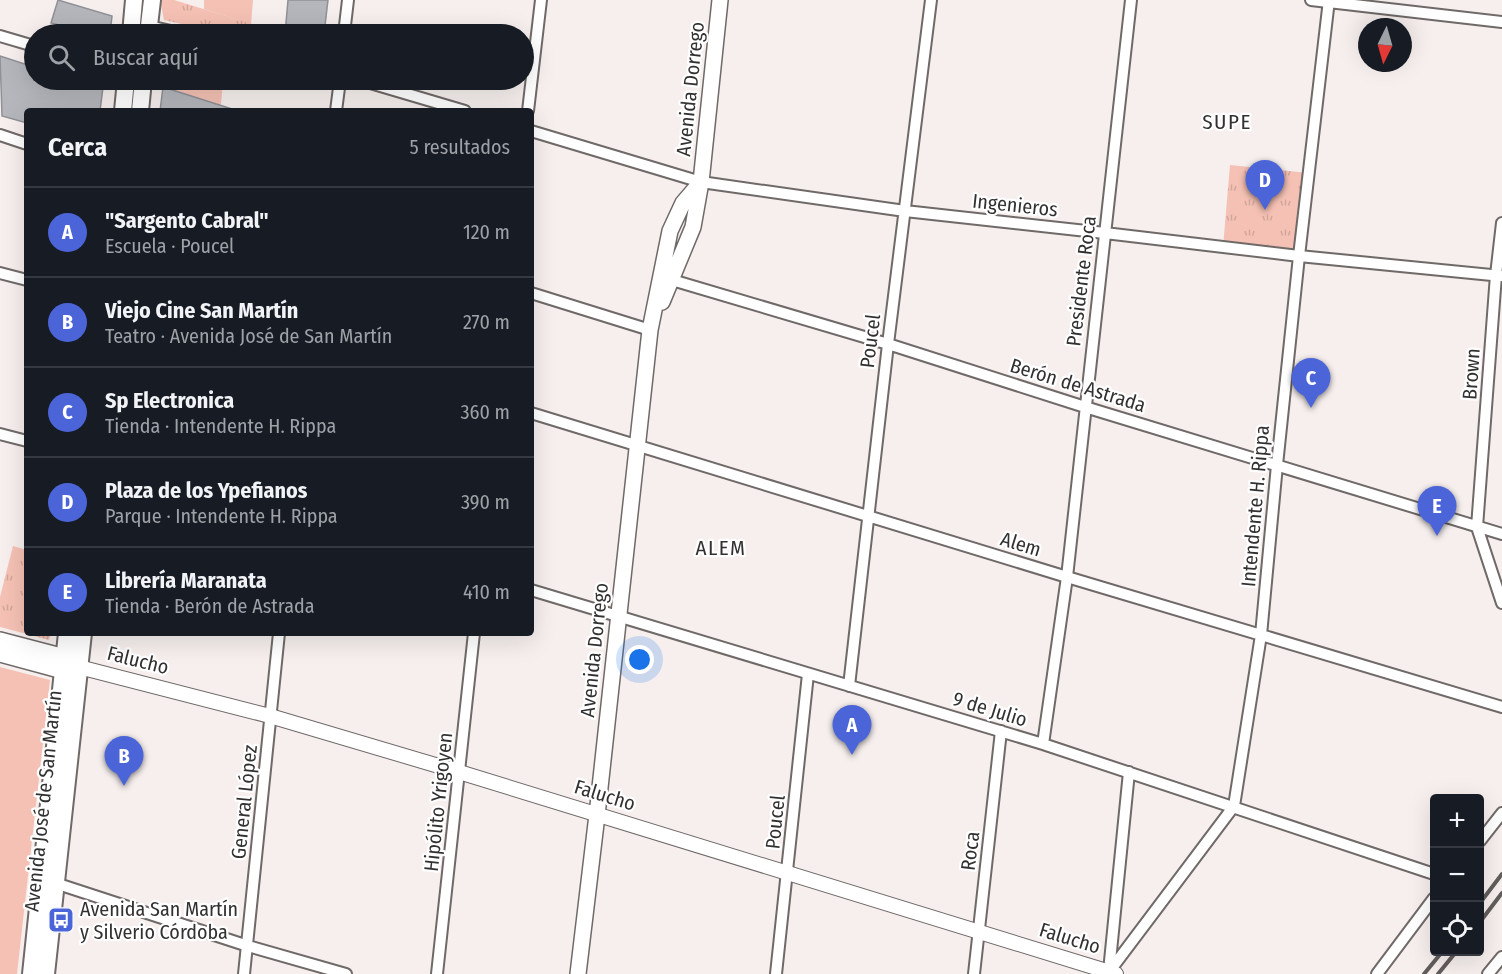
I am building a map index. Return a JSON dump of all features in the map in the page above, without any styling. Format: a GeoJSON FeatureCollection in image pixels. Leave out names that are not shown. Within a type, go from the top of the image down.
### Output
{"type":"FeatureCollection","features":[{"type":"Feature","properties":{"kind":"main road"},"geometry":{"type":"LineString","coordinates":[[132,24],[134,0]]}},
{"type":"Feature","properties":{"kind":"main road"},"geometry":{"type":"LineString","coordinates":[[149,24],[152,0]]}},
{"type":"Feature","properties":{"kind":"main road","name":"Avenida Dorrego"},"geometry":{"type":"LineString","coordinates":[[650,330],[693,227],[701,182],[720,0]]}},
{"type":"Feature","properties":{"kind":"main road"},"geometry":{"type":"LineString","coordinates":[[123,108],[125,90]]}},
{"type":"Feature","properties":{"kind":"main road"},"geometry":{"type":"LineString","coordinates":[[140,108],[142,90]]}},
{"type":"Feature","properties":{"kind":"main road","name":"Avenida Dorrego"},"geometry":{"type":"LineString","coordinates":[[578,974],[650,330],[670,231],[683,203],[701,182]]}},
{"type":"Feature","properties":{"kind":"main road","name":"Avenida José de San Martín"},"geometry":{"type":"LineString","coordinates":[[46,974],[56,883],[69,665],[67,636]]}},
{"type":"Feature","properties":{"kind":"main road","name":"Avenida José de San Martín"},"geometry":{"type":"LineString","coordinates":[[31,974],[69,665],[82,636]]}},
{"type":"Feature","properties":{"kind":"main road","name":"Falucho"},"geometry":{"type":"LineString","coordinates":[[0,640],[69,665]]}},
{"type":"Feature","properties":{"kind":"main road","name":"Falucho"},"geometry":{"type":"LineString","coordinates":[[0,654],[69,665]]}},
{"type":"Feature","properties":{"kind":"street"},"geometry":{"type":"LineString","coordinates":[[345,24],[348,0]]}},
{"type":"Feature","properties":{"kind":"street"},"geometry":{"type":"LineString","coordinates":[[534,60],[541,0]]}},
{"type":"Feature","properties":{"kind":"street","name":"Poucel"},"geometry":{"type":"LineString","coordinates":[[849,686],[888,344],[931,0]]}},
{"type":"Feature","properties":{"kind":"street","name":"Presidente Roca"},"geometry":{"type":"LineString","coordinates":[[1042,744],[1067,577],[1131,0]]}},
{"type":"Feature","properties":{"kind":"street"},"geometry":{"type":"LineString","coordinates":[[1311,0],[1502,22]]}},
{"type":"Feature","properties":{"kind":"street","name":"Intendente H. Rippa"},"geometry":{"type":"LineString","coordinates":[[1111,973],[1234,806],[1261,634],[1299,256],[1329,1]]}},
{"type":"Feature","properties":{"kind":"street"},"geometry":{"type":"LineString","coordinates":[[0,36],[24,43]]}},
{"type":"Feature","properties":{"kind":"street"},"geometry":{"type":"LineString","coordinates":[[336,108],[339,90]]}},
{"type":"Feature","properties":{"kind":"street"},"geometry":{"type":"LineString","coordinates":[[394,90],[455,108]]}},
{"type":"Feature","properties":{"kind":"street"},"geometry":{"type":"LineString","coordinates":[[528,108],[530,90]]}},
{"type":"Feature","properties":{"kind":"street","name":"Ingenieros"},"geometry":{"type":"LineString","coordinates":[[534,132],[701,182],[905,211],[1299,256],[1499,275]]}},
{"type":"Feature","properties":{"kind":"street"},"geometry":{"type":"LineString","coordinates":[[0,135],[24,143]]}},
{"type":"Feature","properties":{"kind":"street","name":"Brown"},"geometry":{"type":"LineString","coordinates":[[1477,527],[1502,223]]}},
{"type":"Feature","properties":{"kind":"street"},"geometry":{"type":"LineString","coordinates":[[666,250],[672,280]]}},
{"type":"Feature","properties":{"kind":"street"},"geometry":{"type":"LineString","coordinates":[[0,273],[24,279]]}},
{"type":"Feature","properties":{"kind":"street","name":"Berón de Astrada"},"geometry":{"type":"LineString","coordinates":[[672,280],[888,344],[1085,407],[1502,534]]}},
{"type":"Feature","properties":{"kind":"street"},"geometry":{"type":"LineString","coordinates":[[534,294],[650,330]]}},
{"type":"Feature","properties":{"kind":"street","name":"Alem"},"geometry":{"type":"LineString","coordinates":[[534,414],[1502,707]]}},
{"type":"Feature","properties":{"kind":"street"},"geometry":{"type":"LineString","coordinates":[[0,434],[24,440]]}},
{"type":"Feature","properties":{"kind":"street"},"geometry":{"type":"LineString","coordinates":[[1477,527],[1502,603]]}},
{"type":"Feature","properties":{"kind":"street","name":"9 de Julio"},"geometry":{"type":"LineString","coordinates":[[534,591],[1001,731],[1430,872]]}},
{"type":"Feature","properties":{"kind":"street","name":"General López"},"geometry":{"type":"LineString","coordinates":[[244,974],[279,636]]}},
{"type":"Feature","properties":{"kind":"street","name":"Hipólito Yrigoyen"},"geometry":{"type":"LineString","coordinates":[[437,974],[474,636]]}},
{"type":"Feature","properties":{"kind":"street","name":"Falucho"},"geometry":{"type":"LineString","coordinates":[[69,665],[270,716],[1111,973]]}},
{"type":"Feature","properties":{"kind":"street","name":"Poucel"},"geometry":{"type":"LineString","coordinates":[[776,974],[808,674]]}},
{"type":"Feature","properties":{"kind":"street","name":"Roca"},"geometry":{"type":"LineString","coordinates":[[974,974],[1001,731]]}},
{"type":"Feature","properties":{"kind":"street"},"geometry":{"type":"LineString","coordinates":[[1111,973],[1129,772]]}},
{"type":"Feature","properties":{"kind":"street"},"geometry":{"type":"LineString","coordinates":[[1484,835],[1502,813]]}},
{"type":"Feature","properties":{"kind":"street"},"geometry":{"type":"LineString","coordinates":[[56,883],[248,946],[346,974]]}},
{"type":"Feature","properties":{"kind":"street"},"geometry":{"type":"LineString","coordinates":[[1377,974],[1431,902]]}},
{"type":"Feature","properties":{"kind":"street"},"geometry":{"type":"LineString","coordinates":[[1488,974],[1502,957]]}},
{"type":"Feature","properties":{"kind":"green space"},"geometry":{"type":"Polygon","coordinates":[[[160,0],[174,0],[252,24],[181,24],[164,20],[160,0]]]}},
{"type":"Feature","properties":{"kind":"green space"},"geometry":{"type":"Polygon","coordinates":[[[204,0],[253,0],[251,24],[204,9],[204,0]]]}},
{"type":"Feature","properties":{"kind":"green space"},"geometry":{"type":"Polygon","coordinates":[[[173,90],[222,90],[221,105],[173,90]]]}},
{"type":"Feature","properties":{"kind":"green space"},"geometry":{"type":"Polygon","coordinates":[[[1230,165],[1308,173],[1299,256],[1223,247],[1230,165]]]}},
{"type":"Feature","properties":{"kind":"green space"},"geometry":{"type":"Polygon","coordinates":[[[13,546],[24,549],[24,633],[0,627],[0,597],[13,546]]]}},
{"type":"Feature","properties":{"kind":"green space"},"geometry":{"type":"Polygon","coordinates":[[[34,636],[50,636],[49,640],[34,636]]]}},
{"type":"Feature","properties":{"kind":"green space"},"geometry":{"type":"Polygon","coordinates":[[[0,667],[50,680],[17,974],[0,974],[0,667]]]}},
{"type":"Feature","properties":{"kind":"building"},"geometry":{"type":"Polygon","coordinates":[[[58,0],[112,16],[111,24],[51,23],[58,0]]]}},
{"type":"Feature","properties":{"kind":"building"},"geometry":{"type":"Polygon","coordinates":[[[288,0],[328,0],[325,24],[286,24],[288,0]]]}},
{"type":"Feature","properties":{"kind":"building"},"geometry":{"type":"Polygon","coordinates":[[[0,56],[24,64],[24,90],[103,90],[100,108],[24,108],[24,122],[2,116],[0,56]]]}},
{"type":"Feature","properties":{"kind":"building"},"geometry":{"type":"Polygon","coordinates":[[[163,90],[172,90],[229,108],[160,108],[163,90]]]}},
{"type":"Feature","properties":{"kind":"railway"},"geometry":{"type":"LineString","coordinates":[[1481,902],[1502,874]]}},
{"type":"Feature","properties":{"kind":"railway"},"geometry":{"type":"LineString","coordinates":[[1484,917],[1502,893]]}},
{"type":"Feature","properties":{"kind":"railway"},"geometry":{"type":"LineString","coordinates":[[1424,974],[1439,956]]}},
{"type":"Feature","properties":{"kind":"railway"},"geometry":{"type":"LineString","coordinates":[[1438,974],[1453,956]]}},
{"type":"Feature","properties":{"kind":"place","name":"Plaza de los Ypefianos"},"geometry":{"type":"Point","coordinates":[1265,210]}},
{"type":"Feature","properties":{"kind":"place","name":"Sp Electronica"},"geometry":{"type":"Point","coordinates":[1311,408]}},
{"type":"Feature","properties":{"kind":"place","name":"Librería Maranata"},"geometry":{"type":"Point","coordinates":[1437,536]}},
{"type":"Feature","properties":{"kind":"place","name":"\"Sargento Cabral\""},"geometry":{"type":"Point","coordinates":[852,755]}},
{"type":"Feature","properties":{"kind":"place","name":"Viejo Cine San Martín"},"geometry":{"type":"Point","coordinates":[124,786]}},
{"type":"Feature","properties":{"kind":"place","name":"Avenida San Martín y Silverio Córdoba"},"geometry":{"type":"Point","coordinates":[61,920]}},
{"type":"Feature","properties":{"kind":"district","name":"SUPE"},"geometry":{"type":"Point","coordinates":[1227,122]}},
{"type":"Feature","properties":{"kind":"district","name":"ALEM"},"geometry":{"type":"Point","coordinates":[721,548]}}]}
